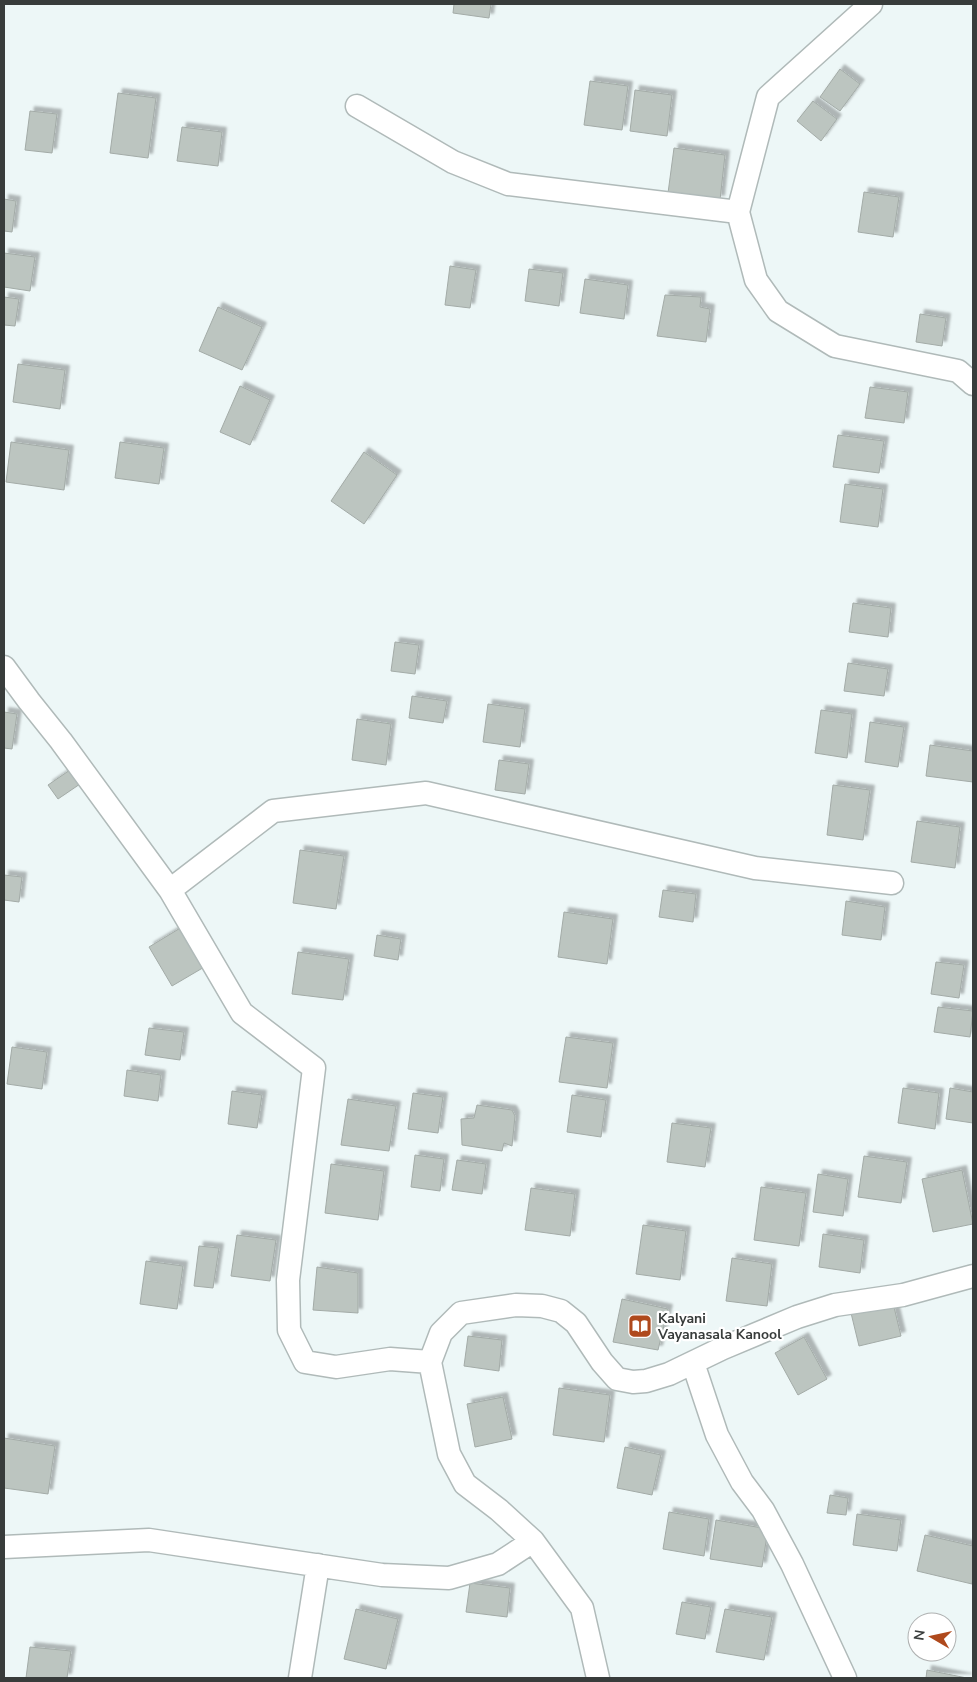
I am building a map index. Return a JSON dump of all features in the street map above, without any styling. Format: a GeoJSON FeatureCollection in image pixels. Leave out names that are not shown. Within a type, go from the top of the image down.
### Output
{"type":"FeatureCollection","features":[{"type":"Feature","properties":{"kind":"street"},"geometry":{"type":"LineString","coordinates":[[871,4],[768,97],[738,212],[756,280],[778,311],[834,346],[958,370],[973,384]]}},
{"type":"Feature","properties":{"kind":"street"},"geometry":{"type":"LineString","coordinates":[[357,106],[453,162],[508,184],[738,212]]}},
{"type":"Feature","properties":{"kind":"street"},"geometry":{"type":"LineString","coordinates":[[4,667],[61,741],[170,890],[242,1013],[314,1068],[288,1280],[288,1330],[305,1362],[336,1367],[390,1359],[430,1362]]}},
{"type":"Feature","properties":{"kind":"street"},"geometry":{"type":"LineString","coordinates":[[170,890],[273,810],[426,793],[755,868],[892,883]]}},
{"type":"Feature","properties":{"kind":"street"},"geometry":{"type":"LineString","coordinates":[[598,1678],[582,1608],[533,1541],[499,1510],[464,1484],[449,1454],[430,1362],[441,1333],[461,1313],[516,1305],[542,1306],[561,1311],[576,1323],[602,1362],[617,1379],[633,1382],[646,1381],[669,1374],[797,1317],[836,1305],[903,1295],[973,1276]]}},
{"type":"Feature","properties":{"kind":"street"},"geometry":{"type":"LineString","coordinates":[[694,1363],[717,1435],[742,1482],[763,1510],[792,1564],[845,1678]]}},
{"type":"Feature","properties":{"kind":"street"},"geometry":{"type":"LineString","coordinates":[[4,1547],[149,1540],[382,1576],[449,1578],[498,1564],[533,1541]]}},
{"type":"Feature","properties":{"kind":"street"},"geometry":{"type":"LineString","coordinates":[[300,1678],[318,1565]]}},
{"type":"Feature","properties":{"kind":"building"},"geometry":{"type":"Polygon","coordinates":[[[454,4],[491,4],[489,18],[453,13],[454,4]]]}},
{"type":"Feature","properties":{"kind":"building"},"geometry":{"type":"Polygon","coordinates":[[[840,69],[860,84],[840,111],[820,97],[840,69]]]}},
{"type":"Feature","properties":{"kind":"building"},"geometry":{"type":"Polygon","coordinates":[[[590,81],[628,86],[622,130],[584,125],[590,81]]]}},
{"type":"Feature","properties":{"kind":"building"},"geometry":{"type":"Polygon","coordinates":[[[635,90],[672,95],[667,136],[630,131],[635,90]]]}},
{"type":"Feature","properties":{"kind":"building"},"geometry":{"type":"Polygon","coordinates":[[[118,93],[156,98],[148,158],[110,153],[118,93]]]}},
{"type":"Feature","properties":{"kind":"building"},"geometry":{"type":"Polygon","coordinates":[[[813,101],[837,119],[821,141],[797,121],[813,101]]]}},
{"type":"Feature","properties":{"kind":"building"},"geometry":{"type":"Polygon","coordinates":[[[30,111],[57,114],[52,153],[25,150],[30,111]]]}},
{"type":"Feature","properties":{"kind":"building"},"geometry":{"type":"Polygon","coordinates":[[[182,127],[222,132],[218,166],[177,161],[182,127]]]}},
{"type":"Feature","properties":{"kind":"building"},"geometry":{"type":"Polygon","coordinates":[[[674,148],[725,155],[720,200],[668,193],[674,148]]]}},
{"type":"Feature","properties":{"kind":"building"},"geometry":{"type":"Polygon","coordinates":[[[864,192],[899,197],[893,237],[858,232],[864,192]]]}},
{"type":"Feature","properties":{"kind":"building"},"geometry":{"type":"Polygon","coordinates":[[[4,199],[16,201],[12,232],[4,231],[4,199]]]}},
{"type":"Feature","properties":{"kind":"building"},"geometry":{"type":"Polygon","coordinates":[[[4,253],[35,257],[30,291],[4,287],[4,253]]]}},
{"type":"Feature","properties":{"kind":"building"},"geometry":{"type":"Polygon","coordinates":[[[450,266],[476,270],[470,308],[445,305],[450,266]]]}},
{"type":"Feature","properties":{"kind":"building"},"geometry":{"type":"Polygon","coordinates":[[[529,269],[563,273],[559,306],[525,301],[529,269]]]}},
{"type":"Feature","properties":{"kind":"building"},"geometry":{"type":"Polygon","coordinates":[[[585,279],[628,285],[624,319],[580,313],[585,279]]]}},
{"type":"Feature","properties":{"kind":"building"},"geometry":{"type":"Polygon","coordinates":[[[665,295],[701,297],[700,307],[710,309],[706,342],[657,336],[665,295]]]}},
{"type":"Feature","properties":{"kind":"building"},"geometry":{"type":"Polygon","coordinates":[[[4,297],[19,299],[15,326],[4,325],[4,297]]]}},
{"type":"Feature","properties":{"kind":"building"},"geometry":{"type":"Polygon","coordinates":[[[218,307],[262,327],[242,370],[199,351],[218,307]]]}},
{"type":"Feature","properties":{"kind":"building"},"geometry":{"type":"Polygon","coordinates":[[[920,314],[946,318],[942,346],[916,342],[920,314]]]}},
{"type":"Feature","properties":{"kind":"building"},"geometry":{"type":"Polygon","coordinates":[[[18,364],[65,370],[60,409],[13,402],[18,364]]]}},
{"type":"Feature","properties":{"kind":"building"},"geometry":{"type":"Polygon","coordinates":[[[240,386],[270,400],[250,445],[220,432],[240,386]]]}},
{"type":"Feature","properties":{"kind":"building"},"geometry":{"type":"Polygon","coordinates":[[[870,387],[908,392],[904,423],[865,418],[870,387]]]}},
{"type":"Feature","properties":{"kind":"building"},"geometry":{"type":"Polygon","coordinates":[[[838,435],[884,441],[879,473],[833,467],[838,435]]]}},
{"type":"Feature","properties":{"kind":"building"},"geometry":{"type":"Polygon","coordinates":[[[11,442],[69,450],[64,490],[6,482],[11,442]]]}},
{"type":"Feature","properties":{"kind":"building"},"geometry":{"type":"Polygon","coordinates":[[[120,442],[164,448],[159,484],[115,478],[120,442]]]}},
{"type":"Feature","properties":{"kind":"building"},"geometry":{"type":"Polygon","coordinates":[[[364,452],[397,475],[364,524],[331,501],[364,452]]]}},
{"type":"Feature","properties":{"kind":"building"},"geometry":{"type":"Polygon","coordinates":[[[845,484],[883,489],[878,527],[840,522],[845,484]]]}},
{"type":"Feature","properties":{"kind":"building"},"geometry":{"type":"Polygon","coordinates":[[[853,603],[891,608],[888,637],[849,632],[853,603]]]}},
{"type":"Feature","properties":{"kind":"building"},"geometry":{"type":"Polygon","coordinates":[[[395,642],[419,645],[415,674],[391,671],[395,642]]]}},
{"type":"Feature","properties":{"kind":"building"},"geometry":{"type":"Polygon","coordinates":[[[848,663],[888,669],[884,696],[844,691],[848,663]]]}},
{"type":"Feature","properties":{"kind":"building"},"geometry":{"type":"Polygon","coordinates":[[[412,696],[447,701],[443,723],[409,718],[412,696]]]}},
{"type":"Feature","properties":{"kind":"building"},"geometry":{"type":"Polygon","coordinates":[[[488,704],[525,709],[520,747],[483,742],[488,704]]]}},
{"type":"Feature","properties":{"kind":"building"},"geometry":{"type":"Polygon","coordinates":[[[821,710],[852,714],[847,758],[815,753],[821,710]]]}},
{"type":"Feature","properties":{"kind":"building"},"geometry":{"type":"Polygon","coordinates":[[[4,712],[17,714],[12,749],[4,748],[4,712]]]}},
{"type":"Feature","properties":{"kind":"building"},"geometry":{"type":"Polygon","coordinates":[[[357,719],[391,724],[386,765],[352,760],[357,719]]]}},
{"type":"Feature","properties":{"kind":"building"},"geometry":{"type":"Polygon","coordinates":[[[870,722],[904,727],[898,767],[865,762],[870,722]]]}},
{"type":"Feature","properties":{"kind":"building"},"geometry":{"type":"Polygon","coordinates":[[[930,745],[973,751],[973,782],[926,776],[930,745]]]}},
{"type":"Feature","properties":{"kind":"building"},"geometry":{"type":"Polygon","coordinates":[[[499,760],[529,764],[525,794],[495,790],[499,760]]]}},
{"type":"Feature","properties":{"kind":"building"},"geometry":{"type":"Polygon","coordinates":[[[70,770],[80,784],[58,799],[48,785],[70,770]]]}},
{"type":"Feature","properties":{"kind":"building"},"geometry":{"type":"Polygon","coordinates":[[[833,785],[870,790],[863,840],[827,835],[833,785]]]}},
{"type":"Feature","properties":{"kind":"building"},"geometry":{"type":"Polygon","coordinates":[[[917,821],[960,827],[955,868],[911,862],[917,821]]]}},
{"type":"Feature","properties":{"kind":"building"},"geometry":{"type":"Polygon","coordinates":[[[300,850],[344,856],[336,909],[293,903],[300,850]]]}},
{"type":"Feature","properties":{"kind":"building"},"geometry":{"type":"Polygon","coordinates":[[[4,875],[22,877],[19,902],[4,900],[4,875]]]}},
{"type":"Feature","properties":{"kind":"building"},"geometry":{"type":"Polygon","coordinates":[[[663,890],[696,894],[693,922],[659,917],[663,890]]]}},
{"type":"Feature","properties":{"kind":"building"},"geometry":{"type":"Polygon","coordinates":[[[846,901],[885,907],[881,940],[842,935],[846,901]]]}},
{"type":"Feature","properties":{"kind":"building"},"geometry":{"type":"Polygon","coordinates":[[[564,912],[613,919],[607,964],[558,957],[564,912]]]}},
{"type":"Feature","properties":{"kind":"building"},"geometry":{"type":"Polygon","coordinates":[[[182,927],[206,966],[172,986],[149,947],[182,927]]]}},
{"type":"Feature","properties":{"kind":"building"},"geometry":{"type":"Polygon","coordinates":[[[377,935],[401,939],[398,960],[374,956],[377,935]]]}},
{"type":"Feature","properties":{"kind":"building"},"geometry":{"type":"Polygon","coordinates":[[[298,952],[349,959],[343,1000],[292,994],[298,952]]]}},
{"type":"Feature","properties":{"kind":"building"},"geometry":{"type":"Polygon","coordinates":[[[936,962],[964,965],[959,998],[931,994],[936,962]]]}},
{"type":"Feature","properties":{"kind":"building"},"geometry":{"type":"Polygon","coordinates":[[[938,1007],[973,1011],[970,1037],[934,1032],[938,1007]]]}},
{"type":"Feature","properties":{"kind":"building"},"geometry":{"type":"Polygon","coordinates":[[[149,1028],[184,1032],[180,1060],[145,1055],[149,1028]]]}},
{"type":"Feature","properties":{"kind":"building"},"geometry":{"type":"Polygon","coordinates":[[[566,1037],[613,1043],[607,1088],[559,1082],[566,1037]]]}},
{"type":"Feature","properties":{"kind":"building"},"geometry":{"type":"Polygon","coordinates":[[[12,1047],[47,1052],[42,1089],[7,1084],[12,1047]]]}},
{"type":"Feature","properties":{"kind":"building"},"geometry":{"type":"Polygon","coordinates":[[[127,1070],[161,1075],[158,1101],[124,1096],[127,1070]]]}},
{"type":"Feature","properties":{"kind":"building"},"geometry":{"type":"Polygon","coordinates":[[[903,1088],[939,1093],[935,1129],[898,1123],[903,1088]]]}},
{"type":"Feature","properties":{"kind":"building"},"geometry":{"type":"Polygon","coordinates":[[[950,1088],[973,1092],[973,1123],[946,1119],[950,1088]]]}},
{"type":"Feature","properties":{"kind":"building"},"geometry":{"type":"Polygon","coordinates":[[[232,1091],[262,1095],[257,1128],[228,1124],[232,1091]]]}},
{"type":"Feature","properties":{"kind":"building"},"geometry":{"type":"Polygon","coordinates":[[[413,1093],[443,1097],[438,1133],[408,1129],[413,1093]]]}},
{"type":"Feature","properties":{"kind":"building"},"geometry":{"type":"Polygon","coordinates":[[[572,1095],[606,1100],[601,1137],[567,1132],[572,1095]]]}},
{"type":"Feature","properties":{"kind":"building"},"geometry":{"type":"Polygon","coordinates":[[[348,1099],[396,1106],[389,1151],[341,1145],[348,1099]]]}},
{"type":"Feature","properties":{"kind":"building"},"geometry":{"type":"Polygon","coordinates":[[[477,1105],[512,1110],[515,1116],[512,1146],[504,1143],[502,1151],[462,1145],[461,1119],[474,1118],[477,1105]]]}},
{"type":"Feature","properties":{"kind":"building"},"geometry":{"type":"Polygon","coordinates":[[[672,1123],[711,1128],[705,1167],[667,1162],[672,1123]]]}},
{"type":"Feature","properties":{"kind":"building"},"geometry":{"type":"Polygon","coordinates":[[[415,1155],[444,1159],[440,1191],[411,1187],[415,1155]]]}},
{"type":"Feature","properties":{"kind":"building"},"geometry":{"type":"Polygon","coordinates":[[[864,1156],[907,1162],[901,1203],[858,1197],[864,1156]]]}},
{"type":"Feature","properties":{"kind":"building"},"geometry":{"type":"Polygon","coordinates":[[[457,1160],[486,1164],[482,1194],[452,1190],[457,1160]]]}},
{"type":"Feature","properties":{"kind":"building"},"geometry":{"type":"Polygon","coordinates":[[[331,1164],[384,1171],[378,1220],[325,1213],[331,1164]]]}},
{"type":"Feature","properties":{"kind":"building"},"geometry":{"type":"Polygon","coordinates":[[[962,1170],[973,1224],[933,1232],[922,1179],[962,1170]]]}},
{"type":"Feature","properties":{"kind":"building"},"geometry":{"type":"Polygon","coordinates":[[[818,1174],[848,1179],[843,1216],[813,1212],[818,1174]]]}},
{"type":"Feature","properties":{"kind":"building"},"geometry":{"type":"Polygon","coordinates":[[[761,1187],[806,1193],[799,1246],[754,1240],[761,1187]]]}},
{"type":"Feature","properties":{"kind":"building"},"geometry":{"type":"Polygon","coordinates":[[[531,1188],[575,1194],[570,1236],[525,1230],[531,1188]]]}},
{"type":"Feature","properties":{"kind":"building"},"geometry":{"type":"Polygon","coordinates":[[[643,1225],[686,1231],[680,1280],[636,1274],[643,1225]]]}},
{"type":"Feature","properties":{"kind":"building"},"geometry":{"type":"Polygon","coordinates":[[[823,1234],[864,1240],[860,1273],[819,1267],[823,1234]]]}},
{"type":"Feature","properties":{"kind":"building"},"geometry":{"type":"Polygon","coordinates":[[[237,1235],[276,1240],[270,1281],[231,1276],[237,1235]]]}},
{"type":"Feature","properties":{"kind":"building"},"geometry":{"type":"Polygon","coordinates":[[[199,1246],[219,1248],[213,1288],[194,1286],[199,1246]]]}},
{"type":"Feature","properties":{"kind":"building"},"geometry":{"type":"Polygon","coordinates":[[[732,1258],[772,1264],[767,1306],[726,1301],[732,1258]]]}},
{"type":"Feature","properties":{"kind":"building"},"geometry":{"type":"Polygon","coordinates":[[[146,1261],[183,1266],[177,1309],[140,1304],[146,1261]]]}},
{"type":"Feature","properties":{"kind":"building"},"geometry":{"type":"Polygon","coordinates":[[[317,1267],[358,1273],[358,1313],[313,1310],[317,1267]]]}},
{"type":"Feature","properties":{"kind":"building","name":"Kalyani Vayanasala Kanool"},"geometry":{"type":"Polygon","coordinates":[[[622,1299],[668,1309],[658,1350],[613,1342],[622,1299]]]}},
{"type":"Feature","properties":{"kind":"building"},"geometry":{"type":"Polygon","coordinates":[[[893,1303],[901,1336],[859,1346],[851,1313],[893,1303]]]}},
{"type":"Feature","properties":{"kind":"building"},"geometry":{"type":"Polygon","coordinates":[[[468,1336],[502,1340],[499,1371],[464,1366],[468,1336]]]}},
{"type":"Feature","properties":{"kind":"building"},"geometry":{"type":"Polygon","coordinates":[[[804,1337],[827,1379],[798,1395],[775,1353],[804,1337]]]}},
{"type":"Feature","properties":{"kind":"building"},"geometry":{"type":"Polygon","coordinates":[[[559,1388],[610,1395],[604,1442],[553,1435],[559,1388]]]}},
{"type":"Feature","properties":{"kind":"building"},"geometry":{"type":"Polygon","coordinates":[[[503,1397],[512,1439],[475,1447],[467,1404],[503,1397]]]}},
{"type":"Feature","properties":{"kind":"building"},"geometry":{"type":"Polygon","coordinates":[[[4,1438],[55,1446],[48,1494],[4,1488],[4,1438]]]}},
{"type":"Feature","properties":{"kind":"building"},"geometry":{"type":"Polygon","coordinates":[[[625,1447],[661,1455],[652,1495],[617,1488],[625,1447]]]}},
{"type":"Feature","properties":{"kind":"building"},"geometry":{"type":"Polygon","coordinates":[[[830,1495],[848,1498],[846,1515],[827,1513],[830,1495]]]}},
{"type":"Feature","properties":{"kind":"building"},"geometry":{"type":"Polygon","coordinates":[[[669,1512],[709,1519],[704,1556],[663,1549],[669,1512]]]}},
{"type":"Feature","properties":{"kind":"building"},"geometry":{"type":"Polygon","coordinates":[[[857,1514],[901,1520],[897,1551],[853,1545],[857,1514]]]}},
{"type":"Feature","properties":{"kind":"building"},"geometry":{"type":"Polygon","coordinates":[[[716,1520],[768,1529],[762,1567],[710,1559],[716,1520]]]}},
{"type":"Feature","properties":{"kind":"building"},"geometry":{"type":"Polygon","coordinates":[[[925,1535],[973,1546],[972,1584],[917,1571],[925,1535]]]}},
{"type":"Feature","properties":{"kind":"building"},"geometry":{"type":"Polygon","coordinates":[[[470,1583],[510,1588],[507,1617],[466,1612],[470,1583]]]}},
{"type":"Feature","properties":{"kind":"building"},"geometry":{"type":"Polygon","coordinates":[[[682,1602],[711,1607],[705,1639],[676,1634],[682,1602]]]}},
{"type":"Feature","properties":{"kind":"building"},"geometry":{"type":"Polygon","coordinates":[[[356,1609],[398,1619],[386,1669],[344,1659],[356,1609]]]}},
{"type":"Feature","properties":{"kind":"building"},"geometry":{"type":"Polygon","coordinates":[[[725,1609],[772,1617],[764,1660],[716,1652],[725,1609]]]}},
{"type":"Feature","properties":{"kind":"building"},"geometry":{"type":"Polygon","coordinates":[[[30,1647],[71,1651],[67,1678],[26,1678],[30,1647]]]}},
{"type":"Feature","properties":{"kind":"building"},"geometry":{"type":"Polygon","coordinates":[[[927,1670],[967,1678],[926,1678],[927,1670]]]}},
{"type":"Feature","properties":{"kind":"place","name":"Kalyani Vayanasala Kanool"},"geometry":{"type":"Point","coordinates":[640,1326]}}]}
